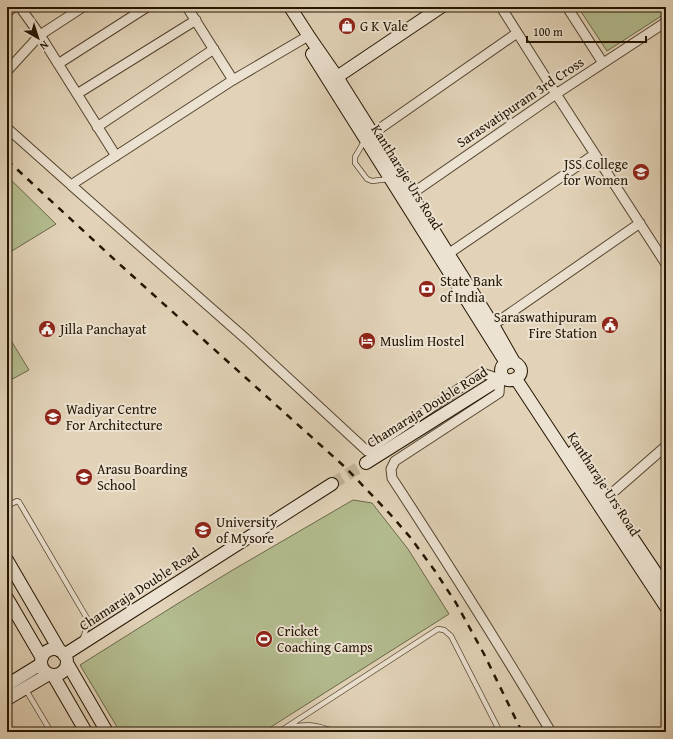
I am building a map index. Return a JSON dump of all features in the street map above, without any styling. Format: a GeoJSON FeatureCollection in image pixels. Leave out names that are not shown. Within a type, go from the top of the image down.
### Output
{"type":"FeatureCollection","features":[{"type":"Feature","properties":{"kind":"street"},"geometry":{"type":"LineString","coordinates":[[7,12],[14,7]]}},
{"type":"Feature","properties":{"kind":"street"},"geometry":{"type":"LineString","coordinates":[[20,7],[40,35],[116,156]]}},
{"type":"Feature","properties":{"kind":"street"},"geometry":{"type":"LineString","coordinates":[[7,71],[40,35],[83,7]]}},
{"type":"Feature","properties":{"kind":"street"},"geometry":{"type":"LineString","coordinates":[[58,64],[147,7]]}},
{"type":"Feature","properties":{"kind":"street"},"geometry":{"type":"LineString","coordinates":[[188,7],[234,80]]}},
{"type":"Feature","properties":{"kind":"street","name":"Kantharaje Urs Road"},"geometry":{"type":"LineString","coordinates":[[282,7],[303,39],[333,79]]}},
{"type":"Feature","properties":{"kind":"street","name":"Kantharaje Urs Road"},"geometry":{"type":"LineString","coordinates":[[290,7],[407,197],[501,355],[510,362]]}},
{"type":"Feature","properties":{"kind":"street"},"geometry":{"type":"LineString","coordinates":[[333,79],[441,7]]}},
{"type":"Feature","properties":{"kind":"street"},"geometry":{"type":"LineString","coordinates":[[501,7],[666,264]]}},
{"type":"Feature","properties":{"kind":"street"},"geometry":{"type":"LineString","coordinates":[[567,7],[603,63]]}},
{"type":"Feature","properties":{"kind":"street"},"geometry":{"type":"LineString","coordinates":[[77,94],[196,20]]}},
{"type":"Feature","properties":{"kind":"street","name":"Sarasvatipuram 3rd Cross"},"geometry":{"type":"LineString","coordinates":[[407,197],[556,94],[666,22]]}},
{"type":"Feature","properties":{"kind":"street"},"geometry":{"type":"LineString","coordinates":[[369,136],[517,33]]}},
{"type":"Feature","properties":{"kind":"street"},"geometry":{"type":"LineString","coordinates":[[71,185],[234,80],[303,39]]}},
{"type":"Feature","properties":{"kind":"street"},"geometry":{"type":"LineString","coordinates":[[97,127],[214,49]]}},
{"type":"Feature","properties":{"kind":"street"},"geometry":{"type":"LineString","coordinates":[[7,128],[246,339],[366,451],[482,373],[502,378],[512,381],[518,376],[519,366],[510,362],[502,366],[502,378],[499,393],[395,462],[391,469],[392,478],[499,645],[551,732]]}},
{"type":"Feature","properties":{"kind":"street","name":"Kantharaje Urs Road"},"geometry":{"type":"LineString","coordinates":[[369,136],[391,179],[407,197],[448,254],[493,325],[510,362]]}},
{"type":"Feature","properties":{"kind":"street"},"geometry":{"type":"LineString","coordinates":[[448,254],[595,154]]}},
{"type":"Feature","properties":{"kind":"street"},"geometry":{"type":"LineString","coordinates":[[493,325],[640,223]]}},
{"type":"Feature","properties":{"kind":"street","name":"Kantharaje Urs Road"},"geometry":{"type":"LineString","coordinates":[[518,376],[602,502],[666,607]]}},
{"type":"Feature","properties":{"kind":"street","name":"Chamaraja Double Road"},"geometry":{"type":"LineString","coordinates":[[366,463],[502,378]]}},
{"type":"Feature","properties":{"kind":"street"},"geometry":{"type":"LineString","coordinates":[[602,502],[666,446]]}},
{"type":"Feature","properties":{"kind":"street","name":"Chamaraja Double Road"},"geometry":{"type":"LineString","coordinates":[[64,657],[80,645],[332,484]]}},
{"type":"Feature","properties":{"kind":"street","name":"Kantharaje Urs Road"},"geometry":{"type":"LineString","coordinates":[[602,502],[666,588]]}},
{"type":"Feature","properties":{"kind":"street"},"geometry":{"type":"LineString","coordinates":[[7,560],[107,732]]}},
{"type":"Feature","properties":{"kind":"street"},"geometry":{"type":"LineString","coordinates":[[7,598],[42,661],[44,670],[51,675],[86,732]]}},
{"type":"Feature","properties":{"kind":"street"},"geometry":{"type":"LineString","coordinates":[[7,685],[42,661],[44,654],[48,651],[52,650],[64,657]]}},
{"type":"Feature","properties":{"kind":"street"},"geometry":{"type":"LineString","coordinates":[[7,699],[51,675],[61,673],[64,670],[64,657]]}},
{"type":"Feature","properties":{"kind":"lane"},"geometry":{"type":"LineString","coordinates":[[369,136],[355,157],[355,163],[368,179],[372,181],[391,179]]}},
{"type":"Feature","properties":{"kind":"lane"},"geometry":{"type":"LineString","coordinates":[[7,506],[17,501],[19,502],[88,620],[88,624],[80,645]]}},
{"type":"Feature","properties":{"kind":"lane"},"geometry":{"type":"LineString","coordinates":[[279,732],[438,629],[446,631],[450,636],[500,732]]}},
{"type":"Feature","properties":{"kind":"lane"},"geometry":{"type":"LineString","coordinates":[[25,688],[50,730],[45,732]]}},
{"type":"Feature","properties":{"kind":"lane"},"geometry":{"type":"LineString","coordinates":[[286,727],[309,724],[335,732]]}},
{"type":"Feature","properties":{"kind":"green space"},"geometry":{"type":"Polygon","coordinates":[[[578,7],[666,7],[666,13],[607,51],[578,7]]]}},
{"type":"Feature","properties":{"kind":"green space"},"geometry":{"type":"Polygon","coordinates":[[[7,176],[56,224],[7,254],[7,176]]]}},
{"type":"Feature","properties":{"kind":"green space"},"geometry":{"type":"Polygon","coordinates":[[[7,334],[29,370],[7,382],[7,334]]]}},
{"type":"Feature","properties":{"kind":"green space","name":"Cricket Coaching Camps"},"geometry":{"type":"Polygon","coordinates":[[[353,500],[372,503],[408,549],[449,614],[263,732],[120,732],[80,665],[231,571],[353,500]]]}},
{"type":"Feature","properties":{"kind":"tunnel"},"geometry":{"type":"LineString","coordinates":[[332,484],[366,463]]}},
{"type":"Feature","properties":{"kind":"railway"},"geometry":{"type":"LineString","coordinates":[[7,160],[116,261],[346,468],[390,514],[410,537],[456,603],[484,654],[522,732]]}},
{"type":"Feature","properties":{"kind":"place","name":"G K Vale"},"geometry":{"type":"Point","coordinates":[347,26]}},
{"type":"Feature","properties":{"kind":"place","name":"JSS College for Women"},"geometry":{"type":"Point","coordinates":[641,172]}},
{"type":"Feature","properties":{"kind":"place","name":"State Bank of India"},"geometry":{"type":"Point","coordinates":[427,289]}},
{"type":"Feature","properties":{"kind":"place","name":"Saraswathipuram Fire Station"},"geometry":{"type":"Point","coordinates":[610,325]}},
{"type":"Feature","properties":{"kind":"place","name":"Jilla Panchayat"},"geometry":{"type":"Point","coordinates":[47,329]}},
{"type":"Feature","properties":{"kind":"place","name":"Muslim Hostel"},"geometry":{"type":"Point","coordinates":[367,341]}},
{"type":"Feature","properties":{"kind":"place","name":"Wadiyar Centre For Architecture"},"geometry":{"type":"Point","coordinates":[53,417]}},
{"type":"Feature","properties":{"kind":"place","name":"Arasu Boarding School"},"geometry":{"type":"Point","coordinates":[84,477]}},
{"type":"Feature","properties":{"kind":"place","name":"University of Mysore"},"geometry":{"type":"Point","coordinates":[203,530]}},
{"type":"Feature","properties":{"kind":"place","name":"Cricket Coaching Camps"},"geometry":{"type":"Point","coordinates":[264,639]}}]}
